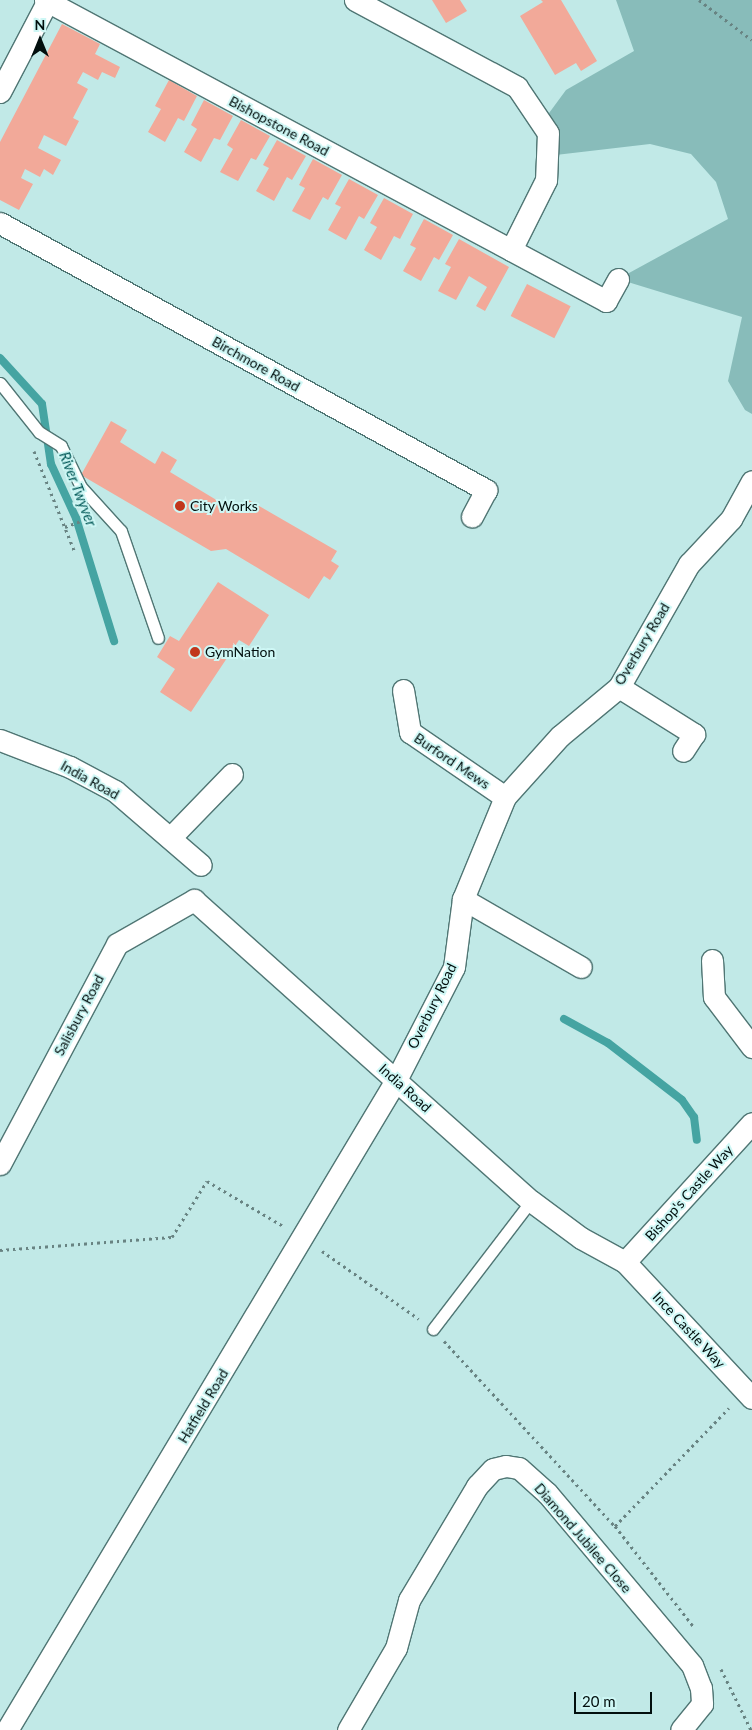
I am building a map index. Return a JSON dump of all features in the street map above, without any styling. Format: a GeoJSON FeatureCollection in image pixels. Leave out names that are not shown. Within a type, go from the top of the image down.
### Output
{"type":"FeatureCollection","features":[{"type":"Feature","properties":{"kind":"street"},"geometry":{"type":"LineString","coordinates":[[0,92],[47,0]]}},
{"type":"Feature","properties":{"kind":"street","name":"Bishopstone Road"},"geometry":{"type":"LineString","coordinates":[[47,0],[606,301],[618,279]]}},
{"type":"Feature","properties":{"kind":"street"},"geometry":{"type":"LineString","coordinates":[[355,0],[517,87],[548,133],[546,180],[511,250]]}},
{"type":"Feature","properties":{"kind":"street","name":"Birchmore Road"},"geometry":{"type":"LineString","coordinates":[[0,223],[486,490],[472,516]]}},
{"type":"Feature","properties":{"kind":"street","name":"Overbury Road"},"geometry":{"type":"LineString","coordinates":[[396,1080],[454,967],[464,899],[505,797],[560,736],[619,686],[689,564],[731,519],[752,481]]}},
{"type":"Feature","properties":{"kind":"street"},"geometry":{"type":"LineString","coordinates":[[619,686],[694,734],[684,751]]}},
{"type":"Feature","properties":{"kind":"street","name":"Burford Mews"},"geometry":{"type":"LineString","coordinates":[[403,690],[410,732],[505,797]]}},
{"type":"Feature","properties":{"kind":"street","name":"India Road"},"geometry":{"type":"LineString","coordinates":[[0,740],[70,767],[115,791],[201,865]]}},
{"type":"Feature","properties":{"kind":"street"},"geometry":{"type":"LineString","coordinates":[[170,838],[232,774]]}},
{"type":"Feature","properties":{"kind":"street"},"geometry":{"type":"LineString","coordinates":[[464,899],[581,967]]}},
{"type":"Feature","properties":{"kind":"street","name":"India Road"},"geometry":{"type":"LineString","coordinates":[[194,900],[530,1201],[581,1238],[625,1262]]}},
{"type":"Feature","properties":{"kind":"street","name":"Salisbury Road"},"geometry":{"type":"LineString","coordinates":[[0,1164],[117,944],[194,900]]}},
{"type":"Feature","properties":{"kind":"street"},"geometry":{"type":"LineString","coordinates":[[712,960],[714,996],[752,1047]]}},
{"type":"Feature","properties":{"kind":"street","name":"Hatfield Road"},"geometry":{"type":"LineString","coordinates":[[8,1730],[304,1238],[396,1080]]}},
{"type":"Feature","properties":{"kind":"street","name":"Bishop's Castle Way"},"geometry":{"type":"LineString","coordinates":[[625,1262],[752,1123]]}},
{"type":"Feature","properties":{"kind":"street","name":"Ince Castle Way"},"geometry":{"type":"LineString","coordinates":[[625,1262],[748,1394]]}},
{"type":"Feature","properties":{"kind":"street","name":"Diamond Jubilee Close"},"geometry":{"type":"LineString","coordinates":[[348,1730],[396,1648],[414,1592],[477,1486],[493,1469],[506,1466],[519,1468],[547,1493],[692,1665],[701,1688],[702,1704],[681,1730]]}},
{"type":"Feature","properties":{"kind":"lane"},"geometry":{"type":"LineString","coordinates":[[0,383],[36,429],[61,446],[82,487],[121,531],[158,638]]}},
{"type":"Feature","properties":{"kind":"lane"},"geometry":{"type":"LineString","coordinates":[[433,1329],[530,1201]]}},
{"type":"Feature","properties":{"kind":"path"},"geometry":{"type":"LineString","coordinates":[[699,0],[752,40]]}},
{"type":"Feature","properties":{"kind":"path"},"geometry":{"type":"LineString","coordinates":[[36,429],[32,446],[74,550]]}},
{"type":"Feature","properties":{"kind":"path"},"geometry":{"type":"LineString","coordinates":[[65,527],[88,518]]}},
{"type":"Feature","properties":{"kind":"path"},"geometry":{"type":"LineString","coordinates":[[0,1250],[172,1236],[207,1181],[304,1238],[433,1329],[615,1526],[748,1394]]}},
{"type":"Feature","properties":{"kind":"shaded area"},"geometry":{"type":"Polygon","coordinates":[[[616,0],[752,0],[752,414],[745,410],[728,381],[742,317],[618,279],[728,219],[716,182],[691,154],[650,144],[547,156],[541,124],[566,90],[634,51],[616,0]]]}},
{"type":"Feature","properties":{"kind":"building"},"geometry":{"type":"Polygon","coordinates":[[[432,0],[460,0],[467,11],[446,23],[432,0]]]}},
{"type":"Feature","properties":{"kind":"building"},"geometry":{"type":"Polygon","coordinates":[[[541,0],[561,0],[597,61],[581,71],[576,63],[555,75],[520,16],[543,2],[541,0]]]}},
{"type":"Feature","properties":{"kind":"building"},"geometry":{"type":"Polygon","coordinates":[[[62,24],[100,44],[95,54],[120,67],[115,78],[102,72],[98,80],[83,72],[77,83],[88,89],[73,118],[79,121],[66,146],[44,135],[38,148],[61,160],[53,175],[44,169],[40,177],[25,169],[21,178],[33,184],[19,210],[0,200],[0,142],[62,24]]]}},
{"type":"Feature","properties":{"kind":"building"},"geometry":{"type":"Polygon","coordinates":[[[169,80],[197,96],[184,121],[178,118],[165,142],[148,132],[161,109],[155,106],[169,80]]]}},
{"type":"Feature","properties":{"kind":"building"},"geometry":{"type":"Polygon","coordinates":[[[204,100],[233,116],[220,140],[214,138],[201,162],[184,152],[197,129],[191,125],[204,100]]]}},
{"type":"Feature","properties":{"kind":"building"},"geometry":{"type":"Polygon","coordinates":[[[241,120],[270,136],[256,160],[251,158],[238,181],[220,172],[233,149],[227,145],[241,120]]]}},
{"type":"Feature","properties":{"kind":"building"},"geometry":{"type":"Polygon","coordinates":[[[277,140],[306,156],[292,180],[287,177],[274,201],[256,191],[269,168],[263,165],[277,140]]]}},
{"type":"Feature","properties":{"kind":"building"},"geometry":{"type":"Polygon","coordinates":[[[313,159],[342,175],[328,200],[323,197],[310,220],[292,211],[305,188],[299,185],[313,159]]]}},
{"type":"Feature","properties":{"kind":"building"},"geometry":{"type":"Polygon","coordinates":[[[349,179],[378,195],[364,219],[359,216],[346,240],[328,230],[341,207],[335,204],[349,179]]]}},
{"type":"Feature","properties":{"kind":"building"},"geometry":{"type":"Polygon","coordinates":[[[384,198],[413,214],[400,239],[394,236],[381,260],[364,250],[377,227],[370,223],[384,198]]]}},
{"type":"Feature","properties":{"kind":"building"},"geometry":{"type":"Polygon","coordinates":[[[424,219],[453,235],[439,260],[434,257],[421,281],[403,271],[416,248],[410,245],[424,219]]]}},
{"type":"Feature","properties":{"kind":"building"},"geometry":{"type":"Polygon","coordinates":[[[459,239],[509,267],[485,311],[476,306],[487,287],[469,276],[456,300],[438,291],[451,267],[445,264],[459,239]]]}},
{"type":"Feature","properties":{"kind":"building"},"geometry":{"type":"Polygon","coordinates":[[[527,284],[571,306],[554,338],[511,316],[527,284]]]}},
{"type":"Feature","properties":{"kind":"building","name":"City Works"},"geometry":{"type":"Polygon","coordinates":[[[111,421],[127,430],[120,442],[155,464],[162,451],[177,460],[170,472],[238,513],[247,499],[337,551],[331,561],[339,566],[330,580],[324,576],[309,599],[226,549],[211,551],[81,475],[111,421]]]}},
{"type":"Feature","properties":{"kind":"building","name":"GymNation"},"geometry":{"type":"Polygon","coordinates":[[[218,582],[269,615],[249,646],[239,640],[191,712],[160,692],[175,669],[157,657],[170,636],[179,641],[218,582]]]}},
{"type":"Feature","properties":{"kind":"waterway","name":"River Twyver"},"geometry":{"type":"LineString","coordinates":[[0,358],[42,404],[51,464],[76,518],[114,641]]}},
{"type":"Feature","properties":{"kind":"waterway"},"geometry":{"type":"LineString","coordinates":[[564,1019],[608,1043],[682,1100],[694,1117],[697,1140]]}},
{"type":"Feature","properties":{"kind":"place","name":"City Works"},"geometry":{"type":"Point","coordinates":[180,506]}},
{"type":"Feature","properties":{"kind":"place","name":"GymNation"},"geometry":{"type":"Point","coordinates":[195,652]}}]}
